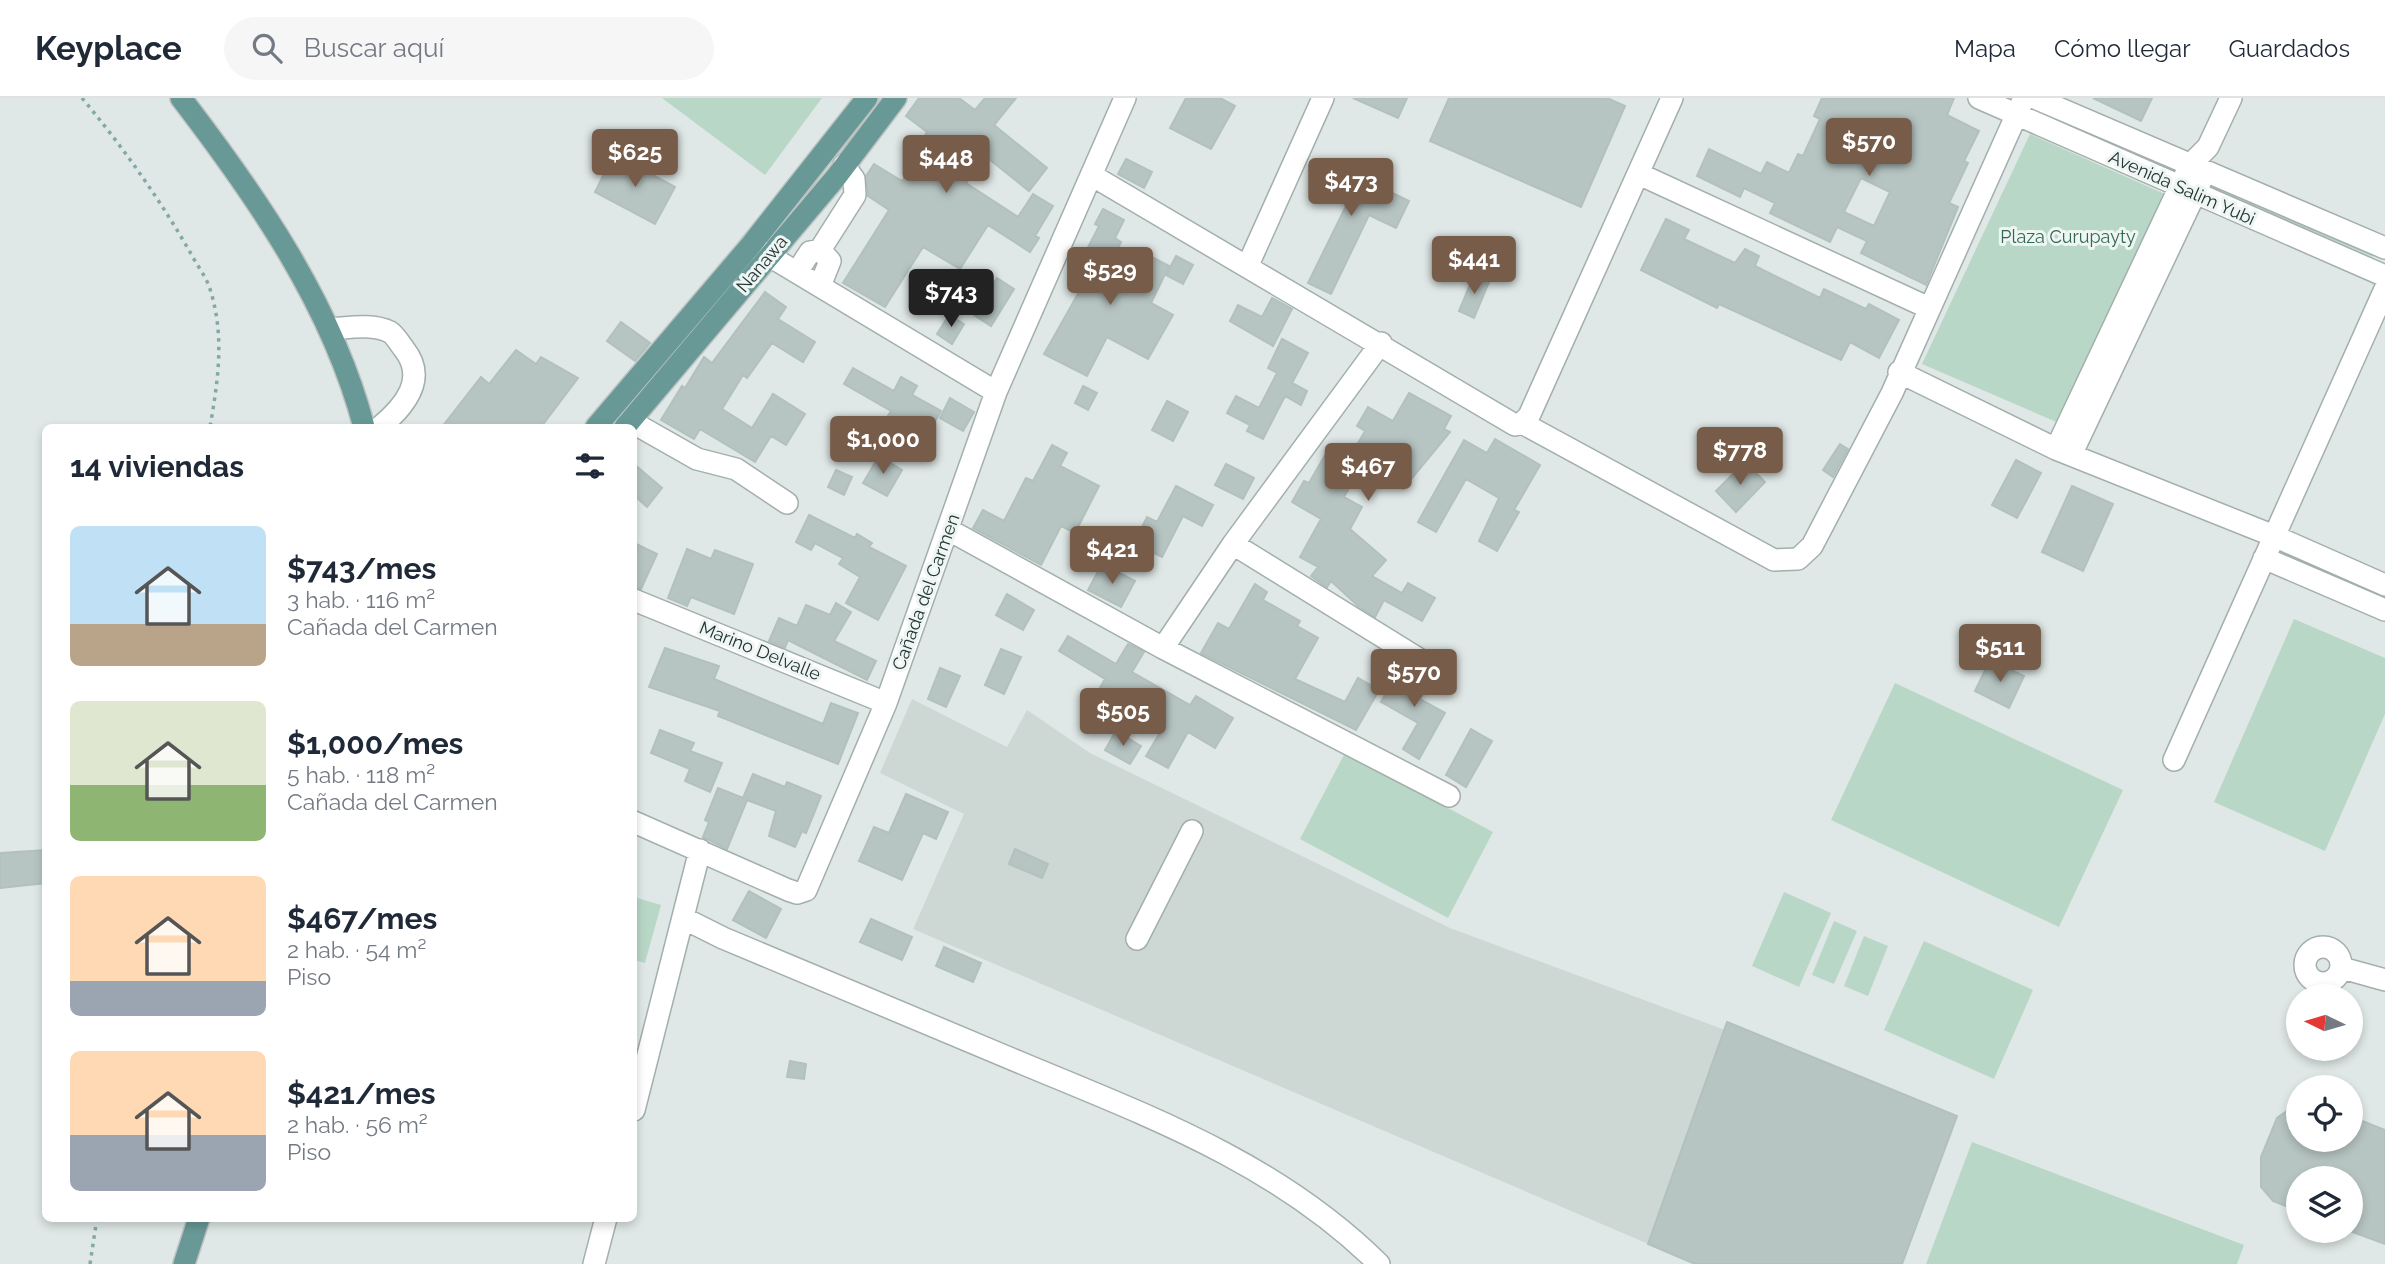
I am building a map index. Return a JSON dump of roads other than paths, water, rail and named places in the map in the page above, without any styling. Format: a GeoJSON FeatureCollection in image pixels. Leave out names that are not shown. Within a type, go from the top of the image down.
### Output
{"type":"FeatureCollection","features":[{"type":"Feature","properties":{"kind":"main road"},"geometry":{"type":"LineString","coordinates":[[180,98],[235,171],[290,256],[330,330],[356,396],[363,424]]}},
{"type":"Feature","properties":{"kind":"main road","name":"Nanawa"},"geometry":{"type":"LineString","coordinates":[[760,250],[819,159],[867,98]]}},
{"type":"Feature","properties":{"kind":"main road","name":"Nanawa"},"geometry":{"type":"LineString","coordinates":[[599,424],[676,350],[760,250],[841,170],[896,98]]}},
{"type":"Feature","properties":{"kind":"main road","name":"Nanawa"},"geometry":{"type":"LineString","coordinates":[[627,424],[676,350]]}},
{"type":"Feature","properties":{"kind":"main road"},"geometry":{"type":"LineString","coordinates":[[184,1264],[198,1222]]}},
{"type":"Feature","properties":{"kind":"street","name":"Cañada del Carmen"},"geometry":{"type":"LineString","coordinates":[[700,850],[788,890],[797,893],[806,890],[886,703],[996,392],[1125,98]]}},
{"type":"Feature","properties":{"kind":"street"},"geometry":{"type":"LineString","coordinates":[[1248,265],[1323,98]]}},
{"type":"Feature","properties":{"kind":"street","name":"Avenida Salim Yubi"},"geometry":{"type":"LineString","coordinates":[[1979,98],[2020,106],[2187,192],[2385,276]]}},
{"type":"Feature","properties":{"kind":"street","name":"Avenida Salim Yubi"},"geometry":{"type":"LineString","coordinates":[[2035,98],[2385,248]]}},
{"type":"Feature","properties":{"kind":"street"},"geometry":{"type":"LineString","coordinates":[[2064,452],[2231,98]]}},
{"type":"Feature","properties":{"kind":"street"},"geometry":{"type":"LineString","coordinates":[[1093,176],[1381,343],[1515,425],[1522,423],[1529,416],[1639,174],[1669,99]]}},
{"type":"Feature","properties":{"kind":"street"},"geometry":{"type":"LineString","coordinates":[[1522,423],[1774,560],[1798,559],[1812,546],[1892,393],[1899,372],[2020,106]]}},
{"type":"Feature","properties":{"kind":"street"},"geometry":{"type":"LineString","coordinates":[[797,272],[810,252],[820,250],[855,195],[853,180],[841,170],[819,159]]}},
{"type":"Feature","properties":{"kind":"street"},"geometry":{"type":"LineString","coordinates":[[1639,174],[1929,308]]}},
{"type":"Feature","properties":{"kind":"street"},"geometry":{"type":"LineString","coordinates":[[760,250],[996,392]]}},
{"type":"Feature","properties":{"kind":"street"},"geometry":{"type":"LineString","coordinates":[[820,250],[830,261],[820,286]]}},
{"type":"Feature","properties":{"kind":"street"},"geometry":{"type":"LineString","coordinates":[[2175,760],[2385,289]]}},
{"type":"Feature","properties":{"kind":"street"},"geometry":{"type":"LineString","coordinates":[[330,330],[372,328],[391,333],[409,355],[416,378],[410,395],[383,424]]}},
{"type":"Feature","properties":{"kind":"street"},"geometry":{"type":"LineString","coordinates":[[1163,648],[1233,544],[1381,343]]}},
{"type":"Feature","properties":{"kind":"street"},"geometry":{"type":"LineString","coordinates":[[1899,372],[2064,452],[2274,536],[2385,584]]}},
{"type":"Feature","properties":{"kind":"street"},"geometry":{"type":"LineString","coordinates":[[637,429],[697,459],[736,469],[787,503]]}},
{"type":"Feature","properties":{"kind":"street"},"geometry":{"type":"LineString","coordinates":[[949,530],[1163,648],[1449,796]]}},
{"type":"Feature","properties":{"kind":"street"},"geometry":{"type":"LineString","coordinates":[[1233,544],[1423,661]]}},
{"type":"Feature","properties":{"kind":"street"},"geometry":{"type":"LineString","coordinates":[[2264,558],[2385,610]]}},
{"type":"Feature","properties":{"kind":"street","name":"Marino Delvalle"},"geometry":{"type":"LineString","coordinates":[[637,601],[886,703]]}},
{"type":"Feature","properties":{"kind":"street"},"geometry":{"type":"LineString","coordinates":[[637,823],[700,850],[637,1098]]}},
{"type":"Feature","properties":{"kind":"street"},"geometry":{"type":"LineString","coordinates":[[1137,939],[1192,831]]}},
{"type":"Feature","properties":{"kind":"street"},"geometry":{"type":"LineString","coordinates":[[683,918],[736,944],[1194,1135],[1283,1187],[1343,1228],[1379,1264]]}},
{"type":"Feature","properties":{"kind":"street"},"geometry":{"type":"LineString","coordinates":[[2342,968],[2385,979]]}},
{"type":"Feature","properties":{"kind":"street"},"geometry":{"type":"LineString","coordinates":[[594,1264],[605,1222]]}},
{"type":"Feature","properties":{"kind":"park label","name":"Plaza Curupayty"},"geometry":{"type":"Point","coordinates":[2068,237]}}]}
